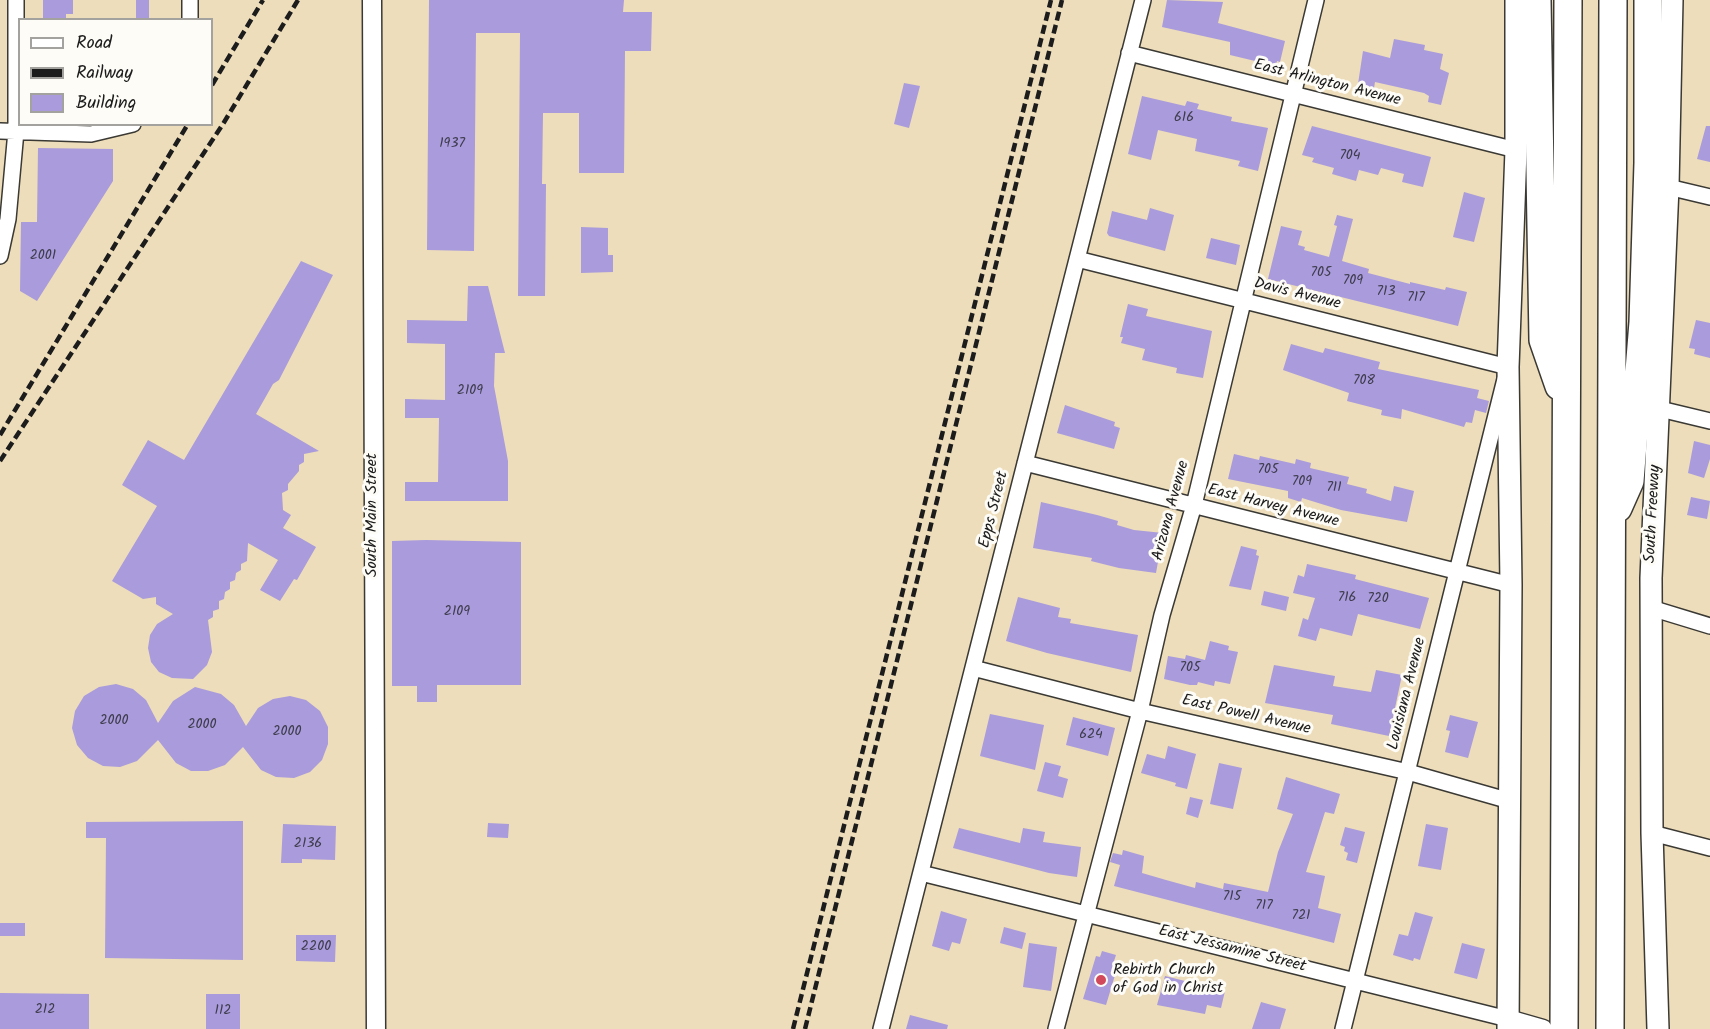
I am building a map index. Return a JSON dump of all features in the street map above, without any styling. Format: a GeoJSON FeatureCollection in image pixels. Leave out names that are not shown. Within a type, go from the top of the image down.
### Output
{"type":"FeatureCollection","features":[{"type":"Feature","properties":{"kind":"highway"},"geometry":{"type":"LineString","coordinates":[[1537,0],[1543,340],[1566,406]]}},
{"type":"Feature","properties":{"kind":"highway"},"geometry":{"type":"LineString","coordinates":[[1564,1029],[1568,0]]}},
{"type":"Feature","properties":{"kind":"highway"},"geometry":{"type":"LineString","coordinates":[[1610,1029],[1613,0]]}},
{"type":"Feature","properties":{"kind":"highway"},"geometry":{"type":"LineString","coordinates":[[1611,526],[1630,481],[1641,357],[1648,163],[1648,0]]}},
{"type":"Feature","properties":{"kind":"main road"},"geometry":{"type":"LineString","coordinates":[[1508,1024],[1511,585],[1508,367],[1516,150],[1516,0]]}},
{"type":"Feature","properties":{"kind":"main road","name":"South Freeway"},"geometry":{"type":"LineString","coordinates":[[1658,1029],[1652,833],[1651,608],[1668,187],[1672,0]]}},
{"type":"Feature","properties":{"kind":"street"},"geometry":{"type":"LineString","coordinates":[[0,256],[8,219],[16,131],[16,0]]}},
{"type":"Feature","properties":{"kind":"street"},"geometry":{"type":"LineString","coordinates":[[190,0],[190,18]]}},
{"type":"Feature","properties":{"kind":"street","name":"South Main Street"},"geometry":{"type":"LineString","coordinates":[[372,0],[371,271],[376,1029]]}},
{"type":"Feature","properties":{"kind":"street","name":"Epps Street"},"geometry":{"type":"LineString","coordinates":[[882,1029],[1143,0]]}},
{"type":"Feature","properties":{"kind":"street","name":"Arizona Avenue"},"geometry":{"type":"LineString","coordinates":[[1056,1029],[1140,711],[1162,615],[1194,506],[1316,0]]}},
{"type":"Feature","properties":{"kind":"street","name":"East Arlington Avenue"},"geometry":{"type":"LineString","coordinates":[[1129,53],[1516,150]]}},
{"type":"Feature","properties":{"kind":"street"},"geometry":{"type":"LineString","coordinates":[[0,131],[91,134],[125,126]]}},
{"type":"Feature","properties":{"kind":"street"},"geometry":{"type":"LineString","coordinates":[[1668,187],[1710,197]]}},
{"type":"Feature","properties":{"kind":"street","name":"Davis Avenue"},"geometry":{"type":"LineString","coordinates":[[1077,259],[1508,367]]}},
{"type":"Feature","properties":{"kind":"street","name":"Louisiana Avenue"},"geometry":{"type":"LineString","coordinates":[[1343,1029],[1508,367]]}},
{"type":"Feature","properties":{"kind":"street"},"geometry":{"type":"LineString","coordinates":[[1659,409],[1710,421]]}},
{"type":"Feature","properties":{"kind":"street","name":"East Harvey Avenue"},"geometry":{"type":"LineString","coordinates":[[1025,463],[1511,585]]}},
{"type":"Feature","properties":{"kind":"street"},"geometry":{"type":"LineString","coordinates":[[1651,608],[1710,626]]}},
{"type":"Feature","properties":{"kind":"street","name":"East Powell Avenue"},"geometry":{"type":"LineString","coordinates":[[973,668],[1140,711],[1408,772],[1510,801]]}},
{"type":"Feature","properties":{"kind":"street"},"geometry":{"type":"LineString","coordinates":[[1652,833],[1710,848]]}},
{"type":"Feature","properties":{"kind":"street","name":"East Jessamine Street"},"geometry":{"type":"LineString","coordinates":[[921,873],[1355,981],[1508,1024],[1543,1029]]}},
{"type":"Feature","properties":{"kind":"building"},"geometry":{"type":"Polygon","coordinates":[[[43,0],[73,0],[73,14],[66,14],[66,18],[43,18],[43,0]]]}},
{"type":"Feature","properties":{"kind":"building"},"geometry":{"type":"Polygon","coordinates":[[[136,0],[149,0],[149,18],[136,18],[136,0]]]}},
{"type":"Feature","properties":{"kind":"building"},"geometry":{"type":"Polygon","coordinates":[[[429,0],[624,0],[623,12],[652,12],[651,51],[625,51],[624,173],[579,173],[579,113],[543,113],[542,184],[546,184],[545,296],[518,296],[520,33],[476,33],[474,251],[427,250],[429,0]]]}},
{"type":"Feature","properties":{"kind":"building"},"geometry":{"type":"Polygon","coordinates":[[[1167,0],[1223,2],[1218,23],[1285,41],[1280,62],[1277,61],[1276,66],[1230,55],[1230,42],[1162,27],[1167,0]]]}},
{"type":"Feature","properties":{"kind":"building"},"geometry":{"type":"Polygon","coordinates":[[[1394,39],[1425,45],[1424,50],[1443,54],[1440,69],[1449,73],[1441,105],[1428,102],[1429,96],[1424,93],[1375,82],[1374,88],[1358,84],[1363,51],[1390,58],[1394,39]]]}},
{"type":"Feature","properties":{"kind":"building"},"geometry":{"type":"Polygon","coordinates":[[[904,83],[920,86],[909,128],[894,124],[904,83]]]}},
{"type":"Feature","properties":{"kind":"building"},"geometry":{"type":"Polygon","coordinates":[[[1142,96],[1185,106],[1187,101],[1199,104],[1197,109],[1232,117],[1231,121],[1268,128],[1258,171],[1238,166],[1240,161],[1195,151],[1197,139],[1158,130],[1151,160],[1128,154],[1142,96]]]}},
{"type":"Feature","properties":{"kind":"building"},"geometry":{"type":"Polygon","coordinates":[[[1312,126],[1431,157],[1423,187],[1402,182],[1404,174],[1381,168],[1378,175],[1359,170],[1356,181],[1332,174],[1334,168],[1312,162],[1314,158],[1302,155],[1312,126]]]}},
{"type":"Feature","properties":{"kind":"building"},"geometry":{"type":"Polygon","coordinates":[[[1706,126],[1710,126],[1710,162],[1697,159],[1706,126]]]}},
{"type":"Feature","properties":{"kind":"building"},"geometry":{"type":"Polygon","coordinates":[[[38,148],[113,149],[113,181],[37,301],[20,291],[21,222],[37,222],[38,148]]]}},
{"type":"Feature","properties":{"kind":"building"},"geometry":{"type":"Polygon","coordinates":[[[1464,192],[1485,198],[1474,242],[1453,237],[1464,192]]]}},
{"type":"Feature","properties":{"kind":"building"},"geometry":{"type":"Polygon","coordinates":[[[1150,208],[1174,215],[1165,251],[1109,236],[1107,233],[1112,211],[1147,220],[1150,208]]]}},
{"type":"Feature","properties":{"kind":"building"},"geometry":{"type":"Polygon","coordinates":[[[1337,215],[1353,219],[1342,261],[1369,269],[1368,273],[1410,284],[1410,282],[1445,290],[1446,287],[1467,292],[1458,326],[1268,279],[1281,226],[1302,231],[1298,245],[1305,247],[1304,250],[1329,257],[1337,226],[1334,225],[1337,215]]]}},
{"type":"Feature","properties":{"kind":"building"},"geometry":{"type":"Polygon","coordinates":[[[581,227],[608,228],[608,255],[613,255],[613,272],[581,273],[581,227]]]}},
{"type":"Feature","properties":{"kind":"building"},"geometry":{"type":"Polygon","coordinates":[[[1211,238],[1240,245],[1236,265],[1206,258],[1211,238]]]}},
{"type":"Feature","properties":{"kind":"building"},"geometry":{"type":"Polygon","coordinates":[[[301,261],[333,275],[279,380],[273,384],[256,414],[319,451],[304,454],[304,462],[299,465],[299,471],[288,484],[288,490],[282,493],[283,510],[291,515],[283,528],[316,547],[297,580],[294,579],[280,601],[260,590],[278,560],[248,543],[247,561],[241,564],[241,570],[236,573],[235,580],[230,582],[230,589],[225,592],[224,599],[219,601],[219,609],[213,611],[213,617],[208,620],[212,652],[207,665],[193,679],[172,678],[159,672],[151,662],[148,648],[150,635],[157,624],[173,614],[156,604],[156,597],[143,599],[112,581],[157,506],[122,485],[148,440],[184,460],[301,261]]]}},
{"type":"Feature","properties":{"kind":"building"},"geometry":{"type":"Polygon","coordinates":[[[468,286],[488,286],[505,353],[495,353],[494,386],[508,461],[508,501],[405,501],[405,482],[438,482],[439,418],[405,418],[405,399],[445,400],[445,344],[407,343],[407,320],[467,321],[468,286]]]}},
{"type":"Feature","properties":{"kind":"building"},"geometry":{"type":"Polygon","coordinates":[[[1128,304],[1148,309],[1146,316],[1212,331],[1203,378],[1176,373],[1177,368],[1142,360],[1145,349],[1121,343],[1123,337],[1120,337],[1128,304]]]}},
{"type":"Feature","properties":{"kind":"building"},"geometry":{"type":"Polygon","coordinates":[[[1696,320],[1710,323],[1710,358],[1694,354],[1695,349],[1689,348],[1696,320]]]}},
{"type":"Feature","properties":{"kind":"building"},"geometry":{"type":"Polygon","coordinates":[[[1291,344],[1323,353],[1325,348],[1380,362],[1378,369],[1479,390],[1477,398],[1489,401],[1486,413],[1475,410],[1472,423],[1466,422],[1464,427],[1402,409],[1401,419],[1381,415],[1382,410],[1347,401],[1349,393],[1283,370],[1291,344]]]}},
{"type":"Feature","properties":{"kind":"building"},"geometry":{"type":"Polygon","coordinates":[[[1065,405],[1115,422],[1114,426],[1120,428],[1114,449],[1057,433],[1065,405]]]}},
{"type":"Feature","properties":{"kind":"building"},"geometry":{"type":"Polygon","coordinates":[[[1694,441],[1710,445],[1710,459],[1704,478],[1688,473],[1694,441]]]}},
{"type":"Feature","properties":{"kind":"building"},"geometry":{"type":"Polygon","coordinates":[[[1234,454],[1259,460],[1260,456],[1295,464],[1296,459],[1311,463],[1310,468],[1349,477],[1347,484],[1367,489],[1366,493],[1391,501],[1394,486],[1414,491],[1407,522],[1341,510],[1302,498],[1301,502],[1288,498],[1288,491],[1228,479],[1234,454]]]}},
{"type":"Feature","properties":{"kind":"building"},"geometry":{"type":"Polygon","coordinates":[[[1691,497],[1710,501],[1707,519],[1687,515],[1691,497]]]}},
{"type":"Feature","properties":{"kind":"building"},"geometry":{"type":"Polygon","coordinates":[[[1041,502],[1118,521],[1117,525],[1134,530],[1163,533],[1156,573],[1119,568],[1091,561],[1092,558],[1033,548],[1041,502]]]}},
{"type":"Feature","properties":{"kind":"building"},"geometry":{"type":"Polygon","coordinates":[[[392,541],[521,542],[521,685],[437,685],[437,702],[417,702],[417,686],[392,686],[392,541]]]}},
{"type":"Feature","properties":{"kind":"building"},"geometry":{"type":"Polygon","coordinates":[[[1241,546],[1257,550],[1256,555],[1259,556],[1251,590],[1229,586],[1241,546]]]}},
{"type":"Feature","properties":{"kind":"building"},"geometry":{"type":"Polygon","coordinates":[[[1307,564],[1356,575],[1355,579],[1429,598],[1420,629],[1358,614],[1352,636],[1320,628],[1316,641],[1298,636],[1303,618],[1308,620],[1315,598],[1293,593],[1298,575],[1304,577],[1307,564]]]}},
{"type":"Feature","properties":{"kind":"building"},"geometry":{"type":"Polygon","coordinates":[[[1264,591],[1289,597],[1286,611],[1261,605],[1264,591]]]}},
{"type":"Feature","properties":{"kind":"building"},"geometry":{"type":"Polygon","coordinates":[[[1018,597],[1060,608],[1058,617],[1071,619],[1070,623],[1138,635],[1131,672],[1006,641],[1018,597]]]}},
{"type":"Feature","properties":{"kind":"building"},"geometry":{"type":"Polygon","coordinates":[[[1210,641],[1229,646],[1228,650],[1238,652],[1230,684],[1215,681],[1214,686],[1198,682],[1197,685],[1190,685],[1164,679],[1168,656],[1185,659],[1186,655],[1205,660],[1210,641]]]}},
{"type":"Feature","properties":{"kind":"building"},"geometry":{"type":"Polygon","coordinates":[[[1274,665],[1335,676],[1333,686],[1371,692],[1376,670],[1402,675],[1389,736],[1331,724],[1333,715],[1265,703],[1274,665]]]}},
{"type":"Feature","properties":{"kind":"building"},"geometry":{"type":"Polygon","coordinates":[[[116,684],[133,689],[146,700],[158,723],[173,701],[195,687],[221,694],[234,705],[246,726],[258,708],[273,699],[290,696],[306,700],[320,711],[328,727],[328,744],[322,760],[310,772],[294,778],[276,777],[261,770],[243,747],[225,765],[208,771],[191,771],[176,763],[158,740],[137,761],[120,767],[103,766],[88,758],[77,745],[72,728],[75,711],[84,696],[99,687],[116,684]]]}},
{"type":"Feature","properties":{"kind":"building"},"geometry":{"type":"Polygon","coordinates":[[[990,714],[1044,725],[1035,770],[980,756],[990,714]]]}},
{"type":"Feature","properties":{"kind":"building"},"geometry":{"type":"Polygon","coordinates":[[[1450,715],[1478,722],[1468,758],[1445,752],[1450,731],[1446,730],[1450,715]]]}},
{"type":"Feature","properties":{"kind":"building"},"geometry":{"type":"Polygon","coordinates":[[[1073,717],[1115,728],[1108,756],[1066,745],[1073,717]]]}},
{"type":"Feature","properties":{"kind":"building"},"geometry":{"type":"Polygon","coordinates":[[[1168,746],[1196,754],[1187,789],[1175,786],[1176,783],[1141,773],[1147,754],[1165,759],[1168,746]]]}},
{"type":"Feature","properties":{"kind":"building"},"geometry":{"type":"Polygon","coordinates":[[[1045,762],[1061,766],[1058,776],[1068,779],[1063,798],[1037,791],[1045,762]]]}},
{"type":"Feature","properties":{"kind":"building"},"geometry":{"type":"Polygon","coordinates":[[[1219,763],[1242,768],[1233,809],[1210,804],[1219,763]]]}},
{"type":"Feature","properties":{"kind":"building"},"geometry":{"type":"Polygon","coordinates":[[[1286,777],[1340,794],[1334,814],[1325,812],[1306,872],[1325,876],[1318,908],[1341,914],[1334,943],[1114,886],[1120,865],[1110,862],[1113,853],[1122,855],[1123,850],[1144,856],[1142,873],[1166,880],[1195,888],[1196,882],[1223,889],[1224,883],[1268,892],[1278,852],[1293,814],[1277,809],[1286,777]]]}},
{"type":"Feature","properties":{"kind":"building"},"geometry":{"type":"Polygon","coordinates":[[[1190,797],[1203,800],[1198,818],[1186,814],[1190,797]]]}},
{"type":"Feature","properties":{"kind":"building"},"geometry":{"type":"Polygon","coordinates":[[[243,821],[243,960],[105,958],[106,838],[86,838],[86,822],[243,821]]]}},
{"type":"Feature","properties":{"kind":"building"},"geometry":{"type":"Polygon","coordinates":[[[488,823],[509,824],[508,838],[487,837],[488,823]]]}},
{"type":"Feature","properties":{"kind":"building"},"geometry":{"type":"Polygon","coordinates":[[[283,824],[336,826],[335,860],[302,859],[302,863],[281,863],[283,824]]]}},
{"type":"Feature","properties":{"kind":"building"},"geometry":{"type":"Polygon","coordinates":[[[1426,824],[1448,828],[1441,870],[1418,866],[1426,824]]]}},
{"type":"Feature","properties":{"kind":"building"},"geometry":{"type":"Polygon","coordinates":[[[1345,827],[1365,832],[1357,863],[1346,860],[1348,853],[1344,851],[1345,847],[1340,845],[1345,827]]]}},
{"type":"Feature","properties":{"kind":"building"},"geometry":{"type":"Polygon","coordinates":[[[959,828],[1020,843],[1023,828],[1045,832],[1043,842],[1081,847],[1077,877],[1049,873],[953,848],[959,828]]]}},
{"type":"Feature","properties":{"kind":"building"},"geometry":{"type":"Polygon","coordinates":[[[941,911],[967,919],[960,944],[952,942],[949,951],[932,946],[941,911]]]}},
{"type":"Feature","properties":{"kind":"building"},"geometry":{"type":"Polygon","coordinates":[[[1415,912],[1433,917],[1420,960],[1414,958],[1413,961],[1393,955],[1399,934],[1408,936],[1415,912]]]}},
{"type":"Feature","properties":{"kind":"building"},"geometry":{"type":"Polygon","coordinates":[[[0,923],[25,923],[25,936],[0,936],[0,923]]]}},
{"type":"Feature","properties":{"kind":"building"},"geometry":{"type":"Polygon","coordinates":[[[1004,927],[1026,933],[1022,949],[1000,943],[1004,927]]]}},
{"type":"Feature","properties":{"kind":"building"},"geometry":{"type":"Polygon","coordinates":[[[296,935],[336,935],[335,962],[296,961],[296,935]]]}},
{"type":"Feature","properties":{"kind":"building"},"geometry":{"type":"Polygon","coordinates":[[[1029,943],[1057,947],[1051,991],[1023,987],[1029,943]]]}},
{"type":"Feature","properties":{"kind":"building"},"geometry":{"type":"Polygon","coordinates":[[[1462,943],[1485,949],[1477,979],[1454,973],[1462,943]]]}},
{"type":"Feature","properties":{"kind":"building","name":"Rebirth Church of God in Christ"},"geometry":{"type":"Polygon","coordinates":[[[1102,951],[1116,955],[1114,961],[1119,962],[1106,1005],[1083,999],[1096,956],[1100,957],[1102,951]]]}},
{"type":"Feature","properties":{"kind":"building"},"geometry":{"type":"Polygon","coordinates":[[[1165,976],[1225,991],[1221,1008],[1207,1005],[1205,1014],[1157,1005],[1165,976]]]}},
{"type":"Feature","properties":{"kind":"building"},"geometry":{"type":"Polygon","coordinates":[[[0,993],[89,994],[89,1029],[0,1029],[0,993]]]}},
{"type":"Feature","properties":{"kind":"building"},"geometry":{"type":"Polygon","coordinates":[[[206,994],[240,994],[240,1029],[206,1029],[206,994]]]}},
{"type":"Feature","properties":{"kind":"building"},"geometry":{"type":"Polygon","coordinates":[[[1261,1002],[1286,1009],[1280,1029],[1252,1029],[1261,1002]]]}},
{"type":"Feature","properties":{"kind":"building"},"geometry":{"type":"Polygon","coordinates":[[[910,1015],[948,1025],[947,1029],[906,1029],[910,1015]]]}},
{"type":"Feature","properties":{"kind":"railway"},"geometry":{"type":"LineString","coordinates":[[213,83],[263,0]]}},
{"type":"Feature","properties":{"kind":"railway"},"geometry":{"type":"LineString","coordinates":[[0,461],[223,124],[298,0]]}},
{"type":"Feature","properties":{"kind":"railway"},"geometry":{"type":"LineString","coordinates":[[793,1029],[1051,0]]}},
{"type":"Feature","properties":{"kind":"railway"},"geometry":{"type":"LineString","coordinates":[[805,1029],[1062,0]]}},
{"type":"Feature","properties":{"kind":"railway"},"geometry":{"type":"LineString","coordinates":[[0,435],[187,126]]}},
{"type":"Feature","properties":{"kind":"place","name":"Rebirth Church of God in Christ"},"geometry":{"type":"Point","coordinates":[1101,980]}}]}
